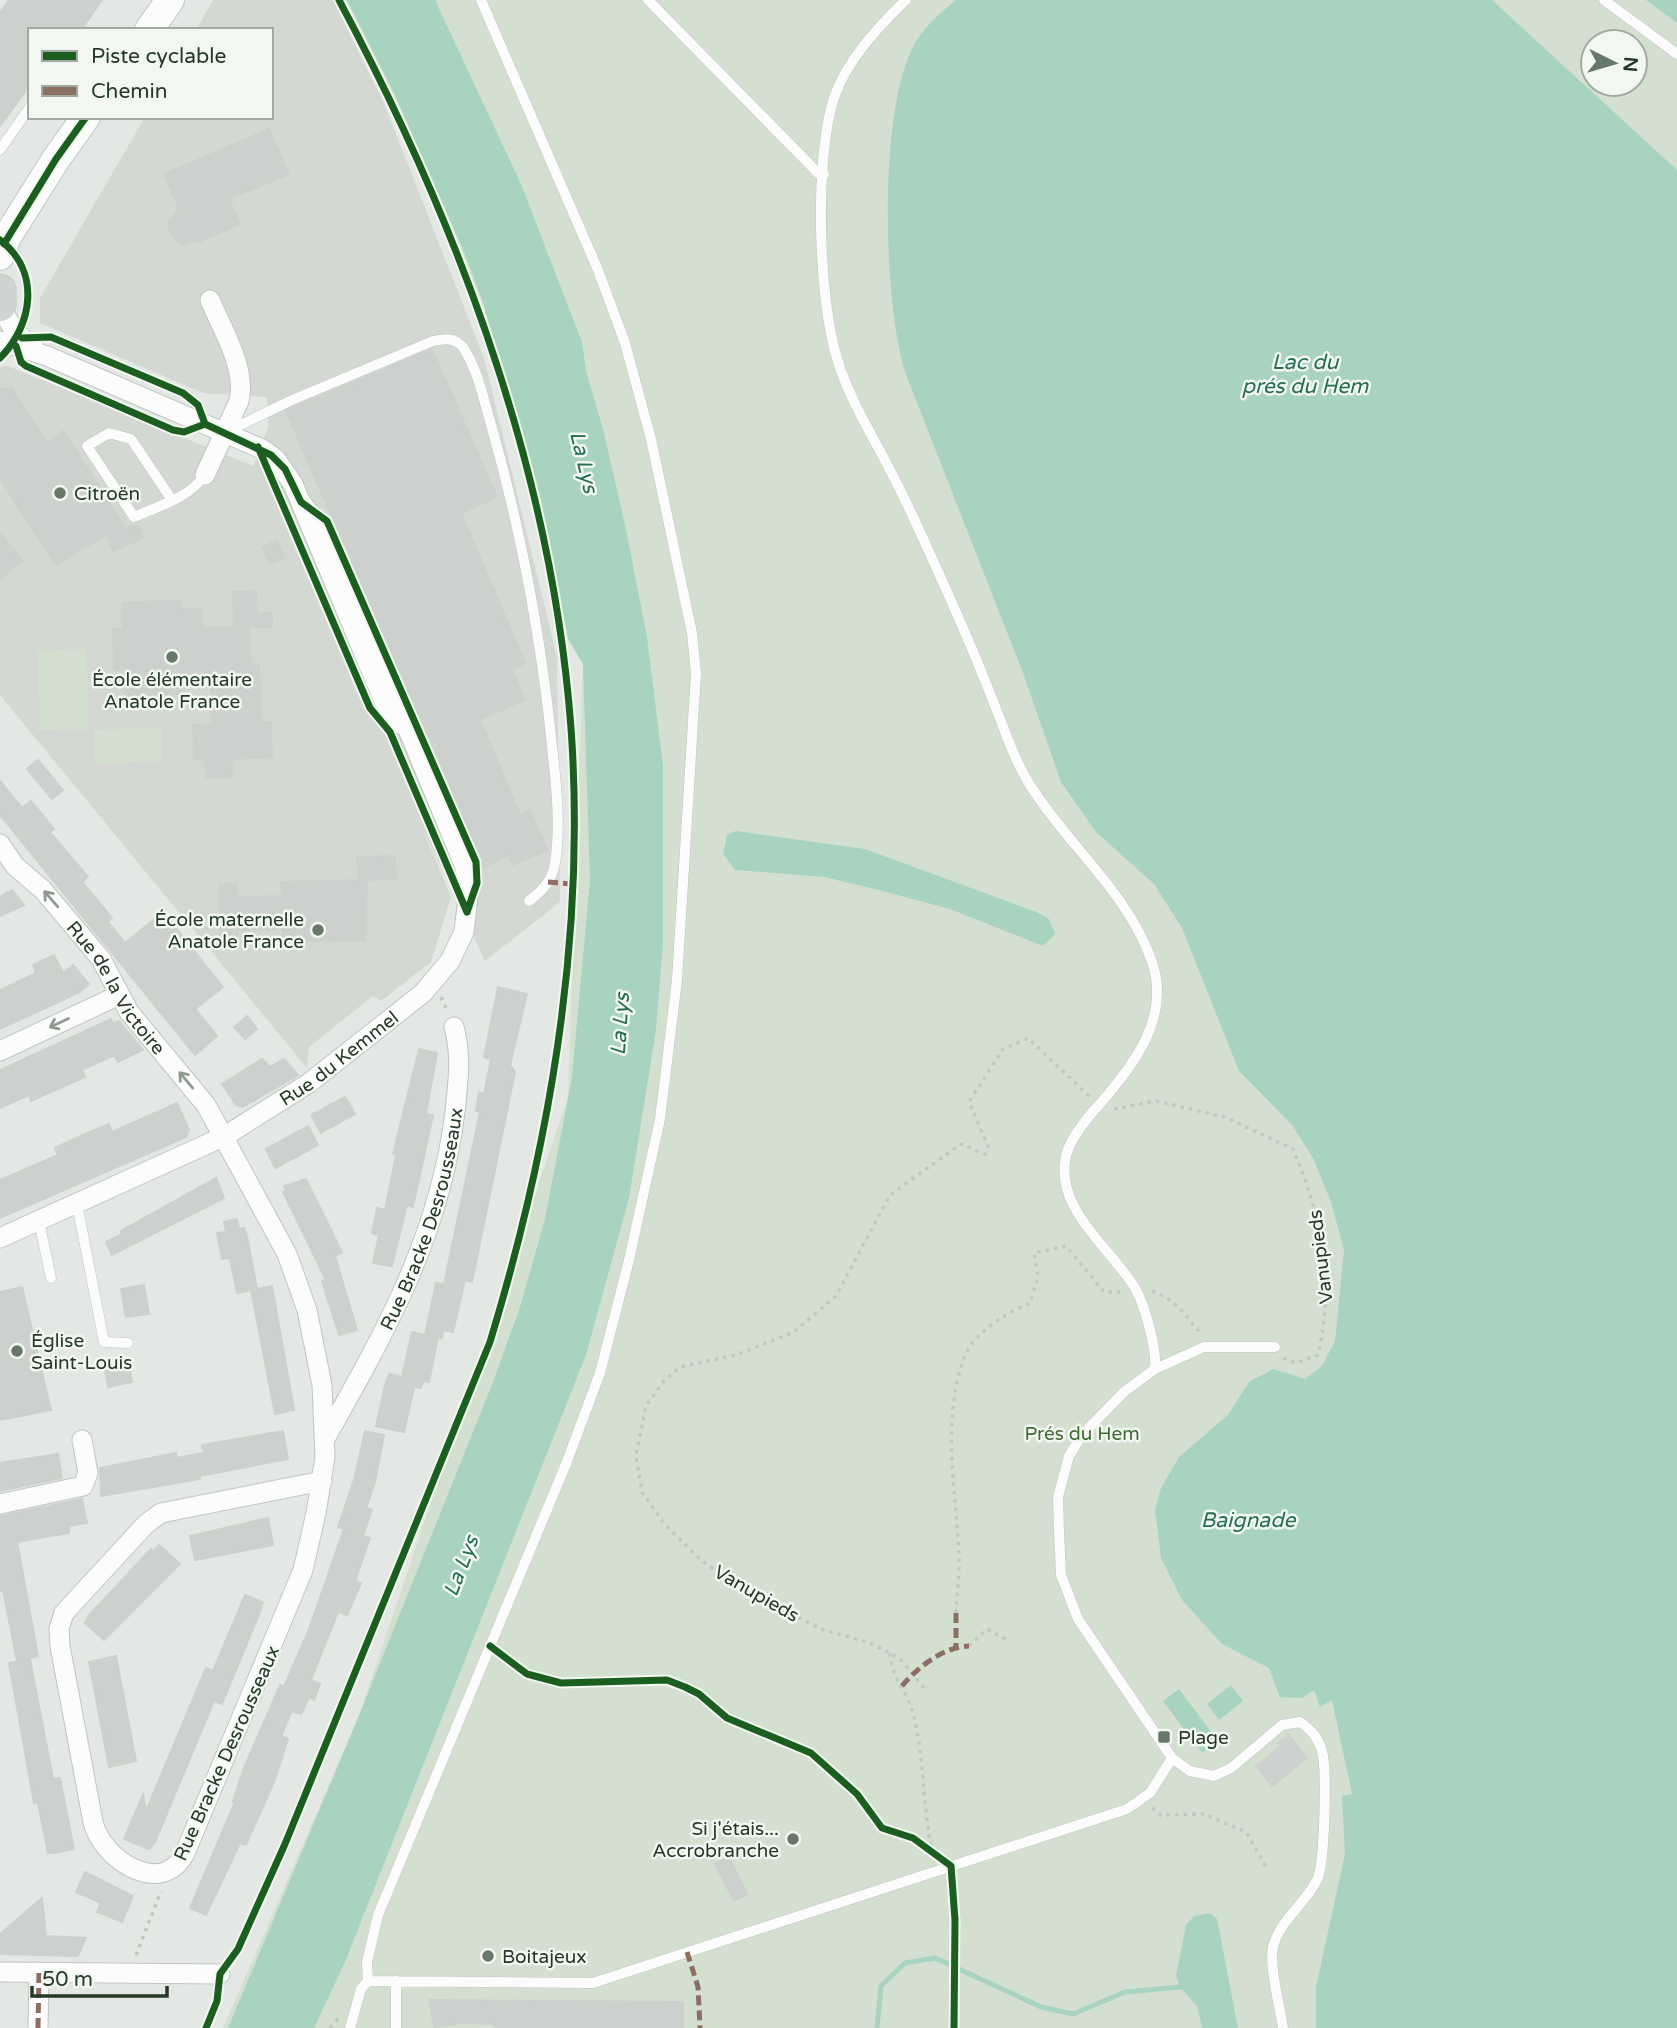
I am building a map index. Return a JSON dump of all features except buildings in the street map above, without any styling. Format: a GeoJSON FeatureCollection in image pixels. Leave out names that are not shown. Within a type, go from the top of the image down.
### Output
{"type":"FeatureCollection","features":[{"type":"Feature","properties":{"kind":"main road"},"geometry":{"type":"LineString","coordinates":[[150,28],[170,0]]}},
{"type":"Feature","properties":{"kind":"main road"},"geometry":{"type":"LineString","coordinates":[[0,256],[7,237],[81,119]]}},
{"type":"Feature","properties":{"kind":"main road"},"geometry":{"type":"LineString","coordinates":[[0,223],[56,159]]}},
{"type":"Feature","properties":{"kind":"main road"},"geometry":{"type":"LineString","coordinates":[[0,290],[0,305]]}},
{"type":"Feature","properties":{"kind":"street"},"geometry":{"type":"LineString","coordinates":[[205,475],[239,401],[241,383],[210,300]]}},
{"type":"Feature","properties":{"kind":"street","name":"Rue du Kemmel"},"geometry":{"type":"LineString","coordinates":[[0,305],[14,331],[47,355]]}},
{"type":"Feature","properties":{"kind":"street","name":"Rue du Kemmel"},"geometry":{"type":"LineString","coordinates":[[0,341],[47,355],[225,432],[271,454],[285,469],[301,502],[331,541],[458,849],[468,882],[467,919],[461,939],[450,961],[432,984],[309,1083],[225,1136],[0,1237]]}},
{"type":"Feature","properties":{"kind":"street","name":"Rue de la Victoire"},"geometry":{"type":"LineString","coordinates":[[0,844],[8,869],[43,890],[101,959],[117,996],[206,1105],[225,1136]]}},
{"type":"Feature","properties":{"kind":"street"},"geometry":{"type":"LineString","coordinates":[[0,1051],[117,996]]}},
{"type":"Feature","properties":{"kind":"street","name":"Rue Bracke Desrousseaux"},"geometry":{"type":"LineString","coordinates":[[326,1438],[397,1310],[429,1224],[454,1122],[460,1065],[453,1027]]}},
{"type":"Feature","properties":{"kind":"street","name":"Rue Bracke Desrousseaux"},"geometry":{"type":"LineString","coordinates":[[225,1136],[269,1218],[300,1289],[322,1385],[326,1438],[322,1482],[311,1540],[298,1586],[185,1853],[169,1873],[156,1874],[121,1861],[106,1850],[95,1833],[60,1646],[59,1629],[64,1613],[138,1533],[161,1513],[322,1482]]}},
{"type":"Feature","properties":{"kind":"street"},"geometry":{"type":"LineString","coordinates":[[0,1504],[83,1486],[88,1473],[82,1440]]}},
{"type":"Feature","properties":{"kind":"street"},"geometry":{"type":"LineString","coordinates":[[0,1972],[220,1974]]}},
{"type":"Feature","properties":{"kind":"street"},"geometry":{"type":"LineString","coordinates":[[38,1972],[38,2028]]}},
{"type":"Feature","properties":{"kind":"lane"},"geometry":{"type":"LineString","coordinates":[[350,2028],[362,1989],[368,1981],[367,1962],[378,1915],[566,1464],[600,1373],[646,1190],[660,1119],[684,891],[696,673],[692,633],[651,439],[625,343],[598,270],[481,0]]}},
{"type":"Feature","properties":{"kind":"lane"},"geometry":{"type":"LineString","coordinates":[[648,0],[819,174],[824,174]]}},
{"type":"Feature","properties":{"kind":"lane"},"geometry":{"type":"LineString","coordinates":[[906,0],[884,21],[854,60],[835,96],[827,127],[824,174],[823,285],[839,367],[960,619],[1027,781],[1108,884],[1142,937],[1153,965],[1158,986],[1158,1010],[1129,1066],[1075,1138],[1066,1157],[1066,1178],[1072,1205],[1138,1292],[1156,1356],[1155,1369]]}},
{"type":"Feature","properties":{"kind":"lane"},"geometry":{"type":"LineString","coordinates":[[1604,0],[1677,54]]}},
{"type":"Feature","properties":{"kind":"lane"},"geometry":{"type":"LineString","coordinates":[[0,150],[28,110]]}},
{"type":"Feature","properties":{"kind":"lane"},"geometry":{"type":"LineString","coordinates":[[225,432],[292,400],[433,341],[453,339],[460,344],[481,391],[500,457],[534,618],[548,703],[555,771],[555,865],[545,889],[529,901]]}},
{"type":"Feature","properties":{"kind":"lane"},"geometry":{"type":"LineString","coordinates":[[172,500],[131,439],[109,433],[87,446],[134,517],[172,500],[191,491],[205,475]]}},
{"type":"Feature","properties":{"kind":"lane"},"geometry":{"type":"LineString","coordinates":[[77,1203],[104,1342],[128,1343]]}},
{"type":"Feature","properties":{"kind":"lane"},"geometry":{"type":"LineString","coordinates":[[39,1221],[51,1278]]}},
{"type":"Feature","properties":{"kind":"lane"},"geometry":{"type":"LineString","coordinates":[[1275,1347],[1204,1347],[1155,1369],[1124,1392],[1082,1435],[1069,1456],[1058,1497],[1061,1574],[1079,1619],[1172,1758],[1190,1771],[1214,1776],[1231,1768],[1282,1725],[1300,1722],[1314,1732],[1323,1752],[1323,1843],[1319,1877],[1303,1902],[1282,1924],[1273,1950],[1283,2028]]}},
{"type":"Feature","properties":{"kind":"lane"},"geometry":{"type":"LineString","coordinates":[[368,1981],[593,1983],[1114,1813],[1150,1793],[1172,1758]]}},
{"type":"Feature","properties":{"kind":"lane"},"geometry":{"type":"LineString","coordinates":[[396,1981],[396,2028]]}},
{"type":"Feature","properties":{"kind":"path"},"geometry":{"type":"LineString","coordinates":[[432,984],[445,1002],[453,1027]]}},
{"type":"Feature","properties":{"kind":"path"},"geometry":{"type":"LineString","coordinates":[[956,1613],[959,1560],[952,1430],[965,1354],[987,1329],[1007,1312],[1030,1303],[1038,1276],[1034,1253],[1066,1245],[1104,1292],[1151,1291],[1166,1296],[1181,1306],[1191,1323],[1208,1340]]}},
{"type":"Feature","properties":{"kind":"path"},"geometry":{"type":"LineString","coordinates":[[969,1646],[987,1629],[1007,1640]]}},
{"type":"Feature","properties":{"kind":"path"},"geometry":{"type":"LineString","coordinates":[[890,1653],[890,1668],[912,1711],[925,1771],[927,1829],[933,1853]]}},
{"type":"Feature","properties":{"kind":"path"},"geometry":{"type":"LineString","coordinates":[[1137,1802],[1158,1810],[1161,1815],[1203,1814],[1246,1832],[1268,1870]]}},
{"type":"Feature","properties":{"kind":"path"},"geometry":{"type":"LineString","coordinates":[[129,1973],[169,1873]]}},
{"type":"Feature","properties":{"kind":"shaded area"},"geometry":{"type":"Polygon","coordinates":[[[213,0],[333,0],[383,101],[484,358],[557,657],[560,902],[485,961],[422,827],[451,897],[431,962],[381,1001],[373,996],[309,1047],[307,1068],[0,695],[0,367],[8,366],[253,466],[268,428],[267,397],[203,393],[40,323],[40,298],[144,119],[273,119],[273,28],[197,28],[213,0]]]}},
{"type":"Feature","properties":{"kind":"green space","name":"Prés du Hem"},"geometry":{"type":"Polygon","coordinates":[[[342,0],[1667,0],[1677,7],[1677,2028],[223,2028],[358,1718],[568,1097],[583,664],[484,306],[342,0]]]}},
{"type":"Feature","properties":{"kind":"green space"},"geometry":{"type":"Polygon","coordinates":[[[86,649],[89,729],[40,730],[38,651],[86,649]]]}},
{"type":"Feature","properties":{"kind":"green space"},"geometry":{"type":"Polygon","coordinates":[[[161,728],[162,761],[95,763],[94,730],[161,728]]]}},
{"type":"Feature","properties":{"kind":"water","name":"La Lys"},"geometry":{"type":"Polygon","coordinates":[[[347,0],[435,0],[521,184],[582,342],[586,371],[603,429],[625,525],[647,637],[663,766],[663,944],[656,1030],[629,1198],[586,1355],[345,1962],[314,2028],[228,2028],[358,1718],[493,1382],[520,1307],[545,1219],[572,1077],[590,880],[583,664],[568,639],[539,491],[482,300],[464,252],[394,93],[347,0]]]}},
{"type":"Feature","properties":{"kind":"water","name":"Lac du prés du Hem"},"geometry":{"type":"Polygon","coordinates":[[[956,0],[1492,0],[1579,80],[1579,98],[1599,98],[1677,170],[1677,2028],[1316,2028],[1316,1987],[1345,1854],[1342,1796],[1352,1794],[1332,1700],[1320,1707],[1314,1690],[1302,1698],[1280,1697],[1269,1668],[1222,1644],[1182,1600],[1161,1558],[1155,1510],[1161,1488],[1179,1457],[1228,1415],[1249,1382],[1273,1369],[1305,1379],[1322,1366],[1335,1341],[1344,1250],[1331,1202],[1313,1158],[1292,1125],[1239,1071],[1182,928],[1154,884],[1096,832],[1061,782],[1023,673],[905,372],[892,301],[889,164],[893,120],[901,82],[915,43],[931,23],[956,0]]]}},
{"type":"Feature","properties":{"kind":"water"},"geometry":{"type":"Polygon","coordinates":[[[1646,0],[1677,0],[1677,23],[1646,0]]]}},
{"type":"Feature","properties":{"kind":"water"},"geometry":{"type":"Polygon","coordinates":[[[736,831],[865,849],[1036,912],[1049,919],[1055,934],[1043,946],[950,909],[875,889],[824,877],[735,870],[723,854],[727,835],[736,831]]]}},
{"type":"Feature","properties":{"kind":"water"},"geometry":{"type":"Polygon","coordinates":[[[1231,1685],[1243,1701],[1219,1720],[1207,1704],[1231,1685]]]}},
{"type":"Feature","properties":{"kind":"water"},"geometry":{"type":"Polygon","coordinates":[[[1179,1689],[1218,1741],[1202,1753],[1163,1701],[1179,1689]]]}},
{"type":"Feature","properties":{"kind":"water"},"geometry":{"type":"Polygon","coordinates":[[[1210,1913],[1217,1919],[1238,2028],[1202,2028],[1197,2006],[1180,1987],[1176,1976],[1186,1925],[1194,1916],[1210,1913]]]}},
{"type":"Feature","properties":{"kind":"waterway"},"geometry":{"type":"LineString","coordinates":[[877,2028],[881,1986],[905,1963],[935,1958],[1041,2007],[1073,2014],[1125,1992],[1180,1987]]}},
{"type":"Feature","properties":{"kind":"marked path"},"geometry":{"type":"LineString","coordinates":[[548,882],[572,884]]}},
{"type":"Feature","properties":{"kind":"marked path"},"geometry":{"type":"LineString","coordinates":[[956,1613],[956,1646]]}},
{"type":"Feature","properties":{"kind":"marked path"},"geometry":{"type":"LineString","coordinates":[[902,1686],[932,1659],[950,1650],[969,1646]]}},
{"type":"Feature","properties":{"kind":"marked path"},"geometry":{"type":"LineString","coordinates":[[687,1952],[698,1987],[700,2028]]}},
{"type":"Feature","properties":{"kind":"marked path"},"geometry":{"type":"LineString","coordinates":[[38,2028],[39,1972]]}},
{"type":"Feature","properties":{"kind":"cycle path"},"geometry":{"type":"LineString","coordinates":[[206,2028],[217,2001],[220,1974],[238,1949],[285,1844],[490,1342],[530,1192],[546,1116],[568,961],[573,884],[571,728],[560,633],[544,538],[521,445],[493,353],[460,262],[383,85],[339,0]]}},
{"type":"Feature","properties":{"kind":"cycle path"},"geometry":{"type":"LineString","coordinates":[[4,244],[56,159],[85,119]]}},
{"type":"Feature","properties":{"kind":"cycle path"},"geometry":{"type":"LineString","coordinates":[[0,240],[22,267],[28,298],[20,330],[0,358]]}},
{"type":"Feature","properties":{"kind":"cycle path"},"geometry":{"type":"LineString","coordinates":[[22,338],[51,337],[183,393],[198,405],[205,424]]}},
{"type":"Feature","properties":{"kind":"cycle path"},"geometry":{"type":"LineString","coordinates":[[16,346],[21,362],[26,366],[173,430],[184,432],[205,424]]}},
{"type":"Feature","properties":{"kind":"cycle path"},"geometry":{"type":"LineString","coordinates":[[205,424],[271,455],[285,469],[301,502],[327,521],[476,862],[477,883],[467,912]]}},
{"type":"Feature","properties":{"kind":"cycle path"},"geometry":{"type":"LineString","coordinates":[[258,447],[370,708],[390,732],[467,912]]}},
{"type":"Feature","properties":{"kind":"cycle path"},"geometry":{"type":"LineString","coordinates":[[490,1646],[527,1674],[561,1683],[667,1680],[685,1687],[699,1694],[727,1718],[811,1753],[857,1794],[882,1828],[913,1838],[951,1866],[955,1920],[954,2028]]}},
{"type":"Feature","properties":{"kind":"place","name":"Citroën"},"geometry":{"type":"Point","coordinates":[60,493]}},
{"type":"Feature","properties":{"kind":"place","name":"École élémentaire Anatole France"},"geometry":{"type":"Point","coordinates":[172,657]}},
{"type":"Feature","properties":{"kind":"place","name":"École maternelle Anatole France"},"geometry":{"type":"Point","coordinates":[318,930]}},
{"type":"Feature","properties":{"kind":"place","name":"Église Saint-Louis"},"geometry":{"type":"Point","coordinates":[17,1351]}},
{"type":"Feature","properties":{"kind":"place","name":"Plage"},"geometry":{"type":"Point","coordinates":[1164,1737]}},
{"type":"Feature","properties":{"kind":"place","name":"Si j'étais... Accrobranche"},"geometry":{"type":"Point","coordinates":[793,1839]}},
{"type":"Feature","properties":{"kind":"place","name":"Boitajeux"},"geometry":{"type":"Point","coordinates":[488,1956]}},
{"type":"Feature","properties":{"kind":"water label","name":"Baignade"},"geometry":{"type":"Point","coordinates":[1248,1520]}}]}
